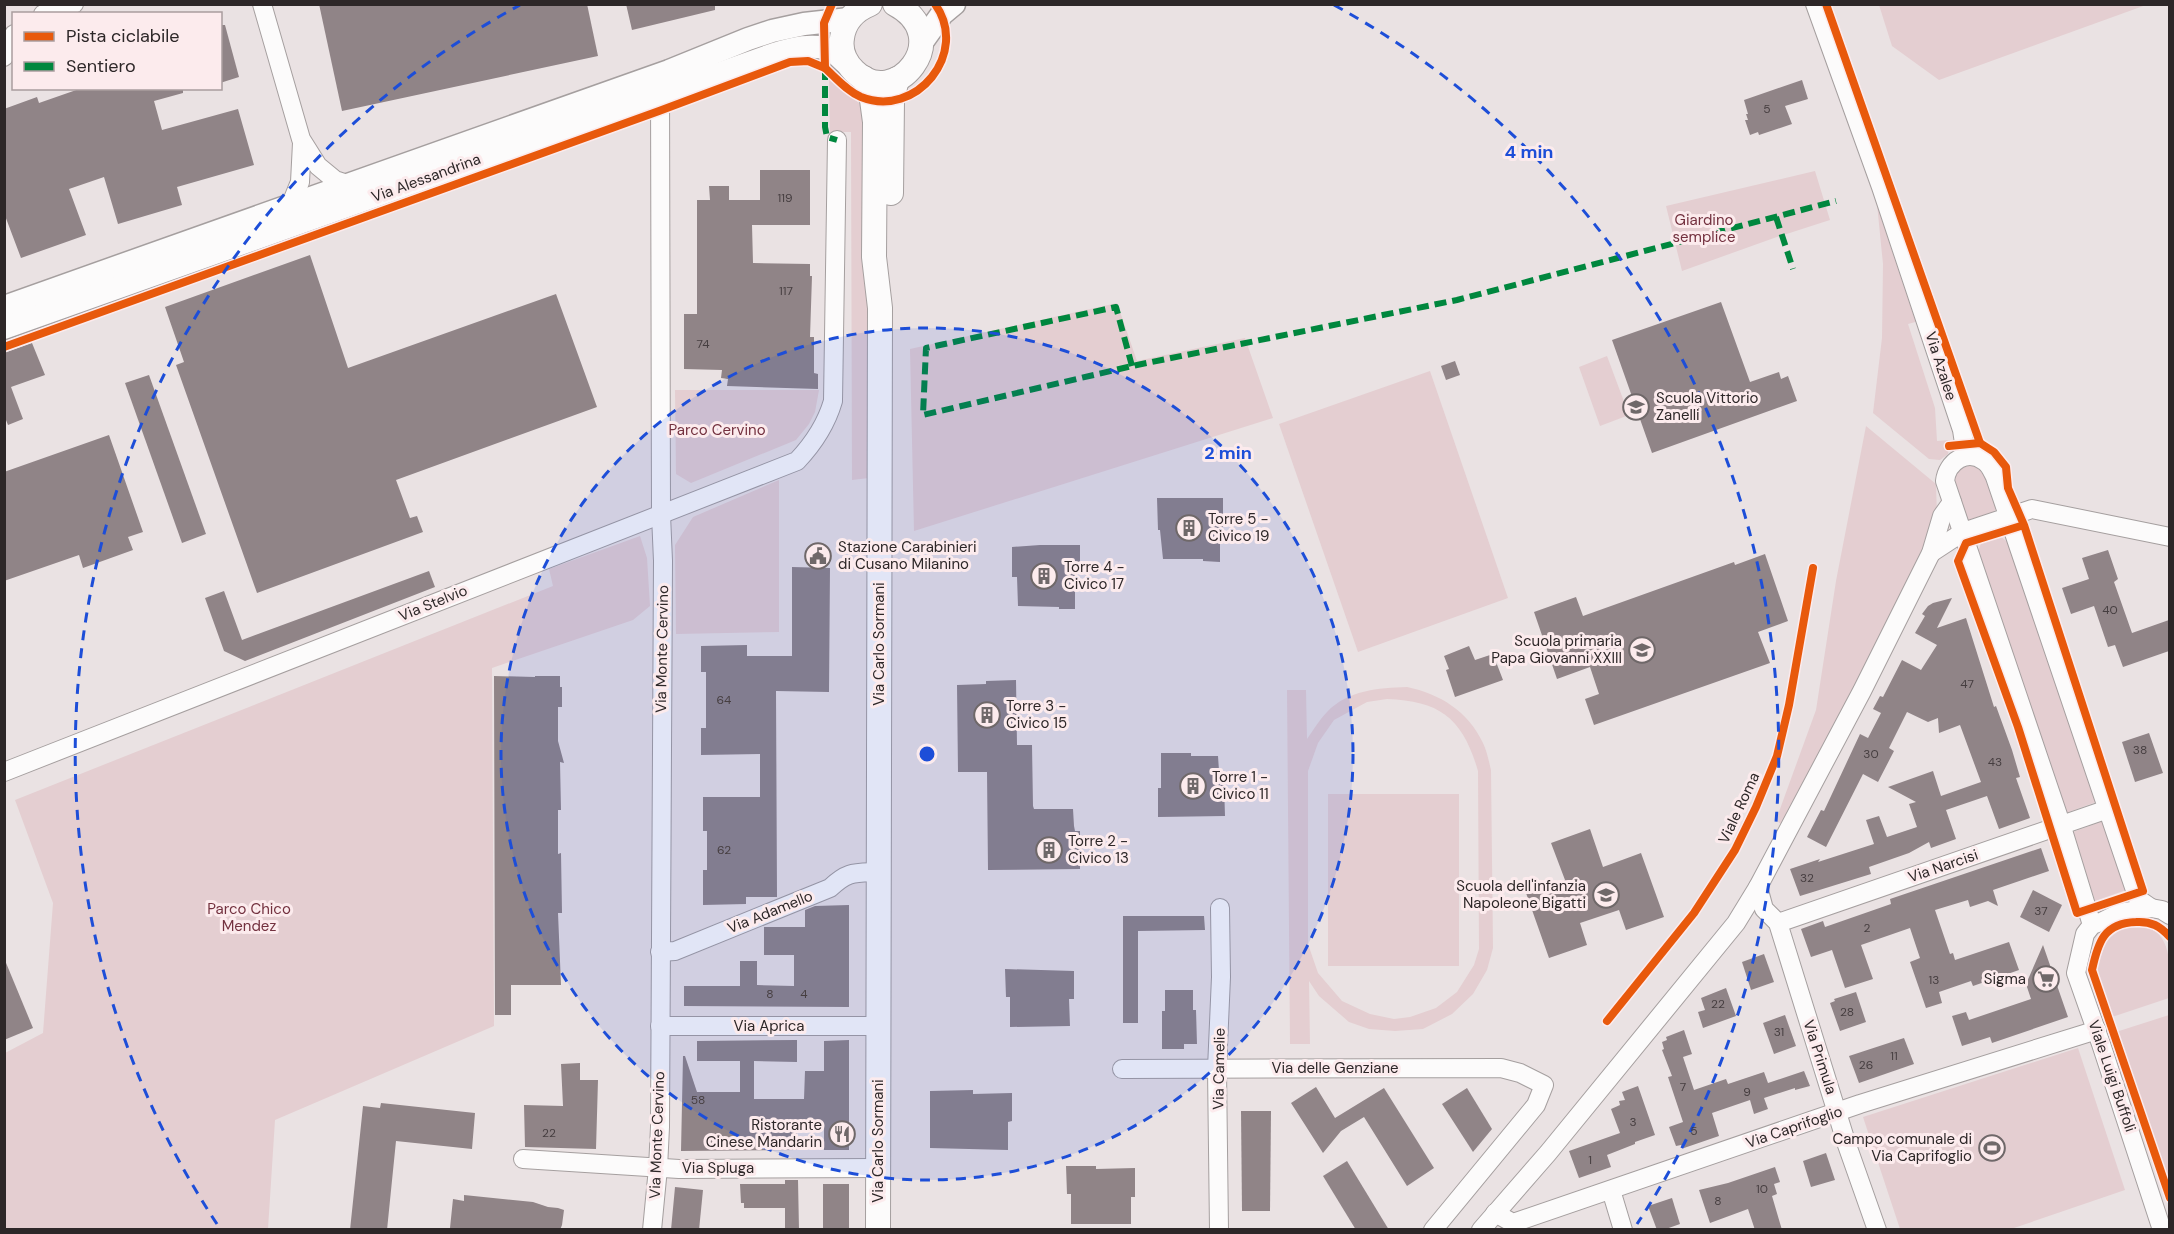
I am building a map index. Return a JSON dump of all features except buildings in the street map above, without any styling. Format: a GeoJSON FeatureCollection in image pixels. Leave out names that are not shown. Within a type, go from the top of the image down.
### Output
{"type":"FeatureCollection","features":[{"type":"Feature","properties":{"kind":"main road"},"geometry":{"type":"LineString","coordinates":[[856,71],[878,82],[897,79],[915,66],[922,42],[920,30],[904,6]]}},
{"type":"Feature","properties":{"kind":"main road","name":"Via Carlo Sormani"},"geometry":{"type":"LineString","coordinates":[[861,9],[842,36],[842,45],[872,100],[875,122],[874,257],[880,309]]}},
{"type":"Feature","properties":{"kind":"main road","name":"Via Carlo Sormani"},"geometry":{"type":"LineString","coordinates":[[878,1230],[880,309],[891,212],[892,100],[897,79]]}},
{"type":"Feature","properties":{"kind":"street"},"geometry":{"type":"LineString","coordinates":[[49,12],[74,4]]}},
{"type":"Feature","properties":{"kind":"street"},"geometry":{"type":"LineString","coordinates":[[262,4],[301,139],[303,155],[300,182],[291,204]]}},
{"type":"Feature","properties":{"kind":"street"},"geometry":{"type":"LineString","coordinates":[[922,42],[942,14],[954,4]]}},
{"type":"Feature","properties":{"kind":"street","name":"Via Azalee"},"geometry":{"type":"LineString","coordinates":[[1815,4],[1888,209],[1962,430],[1966,456]]}},
{"type":"Feature","properties":{"kind":"street","name":"Via Alessandrina"},"geometry":{"type":"LineString","coordinates":[[4,307],[669,71],[772,31],[861,9]]}},
{"type":"Feature","properties":{"kind":"street"},"geometry":{"type":"LineString","coordinates":[[4,57],[12,39]]}},
{"type":"Feature","properties":{"kind":"street","name":"Via Alessandrina"},"geometry":{"type":"LineString","coordinates":[[4,328],[790,49],[832,51],[856,71]]}},
{"type":"Feature","properties":{"kind":"street","name":"Via Monte Cervino"},"geometry":{"type":"LineString","coordinates":[[652,1230],[658,1168],[663,573],[659,85],[669,71]]}},
{"type":"Feature","properties":{"kind":"street"},"geometry":{"type":"LineString","coordinates":[[301,139],[318,166],[335,180],[347,184]]}},
{"type":"Feature","properties":{"kind":"street","name":"Via Stelvio"},"geometry":{"type":"LineString","coordinates":[[4,772],[797,460],[813,444],[828,417],[833,401],[837,140]]}},
{"type":"Feature","properties":{"kind":"street"},"geometry":{"type":"LineString","coordinates":[[2151,908],[2138,899],[2010,516],[1990,467],[1975,456],[1966,456],[1956,460],[1946,473],[1945,481],[2061,824],[2092,925],[2119,913],[2151,908],[2162,910],[2169,915]]}},
{"type":"Feature","properties":{"kind":"street"},"geometry":{"type":"LineString","coordinates":[[1481,1230],[1548,1153],[1736,923],[1758,887],[1862,691],[1931,553],[1942,516],[1952,502]]}},
{"type":"Feature","properties":{"kind":"street"},"geometry":{"type":"LineString","coordinates":[[1931,553],[1962,532],[2031,509],[2169,537]]}},
{"type":"Feature","properties":{"kind":"street","name":"Via Narcisi"},"geometry":{"type":"LineString","coordinates":[[1778,923],[2108,809]]}},
{"type":"Feature","properties":{"kind":"street","name":"Via Adamello"},"geometry":{"type":"LineString","coordinates":[[660,952],[675,951],[830,888],[842,877],[851,873],[878,872]]}},
{"type":"Feature","properties":{"kind":"street","name":"Via Primula"},"geometry":{"type":"LineString","coordinates":[[1758,887],[1764,909],[1778,923],[1837,1111],[1878,1230]]}},
{"type":"Feature","properties":{"kind":"street","name":"Via Camelie"},"geometry":{"type":"LineString","coordinates":[[1219,1230],[1217,1069],[1221,977],[1220,908]]}},
{"type":"Feature","properties":{"kind":"street","name":"Viale Luigi Buffoli"},"geometry":{"type":"LineString","coordinates":[[2092,925],[2085,934],[2076,973],[2097,1030],[2162,1230]]}},
{"type":"Feature","properties":{"kind":"street","name":"Via Aprica"},"geometry":{"type":"LineString","coordinates":[[660,1026],[878,1026]]}},
{"type":"Feature","properties":{"kind":"street","name":"Via Caprifoglio"},"geometry":{"type":"LineString","coordinates":[[1495,1213],[1513,1223],[1837,1111],[2097,1030]]}},
{"type":"Feature","properties":{"kind":"street","name":"Via delle Genziane"},"geometry":{"type":"LineString","coordinates":[[1122,1069],[1501,1068],[1520,1073],[1544,1085],[1536,1105],[1432,1230]]}},
{"type":"Feature","properties":{"kind":"street","name":"Via Spluga"},"geometry":{"type":"LineString","coordinates":[[523,1159],[658,1168],[878,1168]]}},
{"type":"Feature","properties":{"kind":"street"},"geometry":{"type":"LineString","coordinates":[[1611,1190],[1623,1230]]}},
{"type":"Feature","properties":{"kind":"green space"},"geometry":{"type":"Polygon","coordinates":[[[1879,5],[2146,5],[1939,80],[1892,46],[1879,5]]]}},
{"type":"Feature","properties":{"kind":"green space"},"geometry":{"type":"Polygon","coordinates":[[[829,80],[859,103],[871,124],[869,478],[852,480],[851,132],[830,132],[829,80]]]}},
{"type":"Feature","properties":{"kind":"green space","name":"Giardino semplice"},"geometry":{"type":"Polygon","coordinates":[[[1815,171],[1830,220],[1682,271],[1666,206],[1815,171]]]}},
{"type":"Feature","properties":{"kind":"green space"},"geometry":{"type":"Polygon","coordinates":[[[1882,203],[1919,321],[1908,324],[1935,408],[1937,441],[1950,440],[1948,454],[1940,460],[1929,459],[1873,413],[1882,338],[1883,264],[1877,204],[1882,203]]]}},
{"type":"Feature","properties":{"kind":"green space"},"geometry":{"type":"Polygon","coordinates":[[[1117,303],[1137,361],[1245,338],[1273,418],[914,531],[910,349],[1117,303]]]}},
{"type":"Feature","properties":{"kind":"green space"},"geometry":{"type":"Polygon","coordinates":[[[1607,356],[1629,415],[1600,426],[1579,367],[1607,356]]]}},
{"type":"Feature","properties":{"kind":"green space"},"geometry":{"type":"Polygon","coordinates":[[[1430,371],[1508,598],[1358,652],[1279,424],[1430,371]]]}},
{"type":"Feature","properties":{"kind":"green space","name":"Parco Cervino"},"geometry":{"type":"Polygon","coordinates":[[[675,390],[819,390],[815,412],[796,440],[691,483],[676,474],[675,390]]]}},
{"type":"Feature","properties":{"kind":"green space"},"geometry":{"type":"Polygon","coordinates":[[[1866,426],[1936,484],[1937,517],[1930,542],[1782,825],[1776,820],[1816,710],[1836,581],[1866,426]]]}},
{"type":"Feature","properties":{"kind":"green space"},"geometry":{"type":"Polygon","coordinates":[[[1974,465],[1980,467],[1998,504],[1991,518],[1970,521],[1965,519],[1954,494],[1953,479],[1956,473],[1963,468],[1974,465]]]}},
{"type":"Feature","properties":{"kind":"green space"},"geometry":{"type":"Polygon","coordinates":[[[779,480],[779,632],[676,634],[675,545],[693,517],[779,480]]]}},
{"type":"Feature","properties":{"kind":"green space","name":"Parco Chico Mendez"},"geometry":{"type":"Polygon","coordinates":[[[640,536],[647,558],[650,606],[633,620],[492,668],[494,1026],[275,1120],[268,1229],[5,1229],[5,1053],[43,1033],[53,903],[15,800],[553,586],[549,569],[640,536]]]}},
{"type":"Feature","properties":{"kind":"green space"},"geometry":{"type":"Polygon","coordinates":[[[2000,536],[2010,544],[2096,802],[2066,813],[1977,555],[1981,543],[2000,536]]]}},
{"type":"Feature","properties":{"kind":"green space"},"geometry":{"type":"Polygon","coordinates":[[[1407,687],[1442,699],[1461,713],[1477,732],[1486,749],[1491,770],[1493,948],[1487,970],[1473,994],[1452,1014],[1423,1029],[1395,1031],[1369,1029],[1349,1022],[1319,996],[1309,981],[1310,1044],[1290,1044],[1287,690],[1306,690],[1307,739],[1327,712],[1344,699],[1374,690],[1407,687]],[[1387,699],[1367,702],[1334,720],[1318,743],[1308,771],[1308,944],[1318,973],[1342,1001],[1370,1014],[1394,1019],[1410,1017],[1436,1008],[1457,992],[1474,965],[1479,949],[1478,771],[1465,738],[1447,716],[1436,709],[1406,701],[1387,699]]]}},
{"type":"Feature","properties":{"kind":"green space"},"geometry":{"type":"Polygon","coordinates":[[[1328,794],[1459,794],[1459,966],[1328,966],[1328,794]]]}},
{"type":"Feature","properties":{"kind":"green space"},"geometry":{"type":"Polygon","coordinates":[[[2103,821],[2126,890],[2095,901],[2073,832],[2103,821]]]}},
{"type":"Feature","properties":{"kind":"green space"},"geometry":{"type":"Polygon","coordinates":[[[2123,928],[2147,928],[2162,938],[2170,968],[2169,998],[2112,1017],[2099,978],[2099,958],[2108,940],[2123,928]]]}},
{"type":"Feature","properties":{"kind":"green space"},"geometry":{"type":"Polygon","coordinates":[[[2170,1015],[2169,1189],[2116,1032],[2170,1015]]]}},
{"type":"Feature","properties":{"kind":"green space","name":"Campo comunale di Via Caprifoglio"},"geometry":{"type":"Polygon","coordinates":[[[2078,1048],[2125,1190],[2011,1229],[1900,1229],[1863,1117],[2078,1048]]]}},
{"type":"Feature","properties":{"kind":"marked path"},"geometry":{"type":"LineString","coordinates":[[825,68],[825,127],[827,137],[837,140]]}},
{"type":"Feature","properties":{"kind":"marked path"},"geometry":{"type":"LineString","coordinates":[[1132,366],[1116,307],[926,348],[923,415],[1132,366],[1457,300],[1836,201]]}},
{"type":"Feature","properties":{"kind":"marked path"},"geometry":{"type":"LineString","coordinates":[[1776,217],[1793,269]]}},
{"type":"Feature","properties":{"kind":"cycle path"},"geometry":{"type":"LineString","coordinates":[[832,4],[824,23],[825,68],[861,97],[881,101],[901,99],[918,90],[932,77],[941,61],[946,42],[944,23],[935,4]]}},
{"type":"Feature","properties":{"kind":"cycle path"},"geometry":{"type":"LineString","coordinates":[[1826,4],[1980,443]]}},
{"type":"Feature","properties":{"kind":"cycle path"},"geometry":{"type":"LineString","coordinates":[[4,347],[790,62],[808,61],[825,68]]}},
{"type":"Feature","properties":{"kind":"cycle path"},"geometry":{"type":"LineString","coordinates":[[1949,446],[1980,443],[1994,452],[2006,467],[2008,488],[2024,525],[2143,891],[2077,913],[2018,727],[1958,561],[1966,543],[2024,525]]}},
{"type":"Feature","properties":{"kind":"cycle path","name":"Viale Roma"},"geometry":{"type":"LineString","coordinates":[[1607,1021],[1694,913],[1735,850],[1756,807],[1777,756],[1789,705],[1813,568]]}},
{"type":"Feature","properties":{"kind":"cycle path"},"geometry":{"type":"LineString","coordinates":[[2170,937],[2151,923],[2136,922],[2116,926],[2104,936],[2100,943],[2092,970],[2170,1198]]}},
{"type":"Feature","properties":{"kind":"place","name":"Scuola Vittorio Zanelli"},"geometry":{"type":"Point","coordinates":[1636,407]}},
{"type":"Feature","properties":{"kind":"place","name":"Torre 5 - Civico 19"},"geometry":{"type":"Point","coordinates":[1189,528]}},
{"type":"Feature","properties":{"kind":"place","name":"Stazione Carabinieri di Cusano Milanino"},"geometry":{"type":"Point","coordinates":[818,556]}},
{"type":"Feature","properties":{"kind":"place","name":"Torre 4 - Civico 17"},"geometry":{"type":"Point","coordinates":[1044,576]}},
{"type":"Feature","properties":{"kind":"place","name":"Scuola primaria Papa Giovanni XXIII"},"geometry":{"type":"Point","coordinates":[1642,650]}},
{"type":"Feature","properties":{"kind":"place","name":"Torre 3 - Civico 15"},"geometry":{"type":"Point","coordinates":[987,715]}},
{"type":"Feature","properties":{"kind":"place","name":"Torre 1 - Civico 11"},"geometry":{"type":"Point","coordinates":[1193,786]}},
{"type":"Feature","properties":{"kind":"place","name":"Torre 2 - Civico 13"},"geometry":{"type":"Point","coordinates":[1049,850]}},
{"type":"Feature","properties":{"kind":"place","name":"Scuola dell'infanzia Napoleone Bigatti"},"geometry":{"type":"Point","coordinates":[1606,895]}},
{"type":"Feature","properties":{"kind":"place","name":"Sigma"},"geometry":{"type":"Point","coordinates":[2046,979]}},
{"type":"Feature","properties":{"kind":"place","name":"Ristorante Cinese Mandarin"},"geometry":{"type":"Point","coordinates":[842,1134]}},
{"type":"Feature","properties":{"kind":"place","name":"Campo comunale di Via Caprifoglio"},"geometry":{"type":"Point","coordinates":[1992,1148]}}]}
